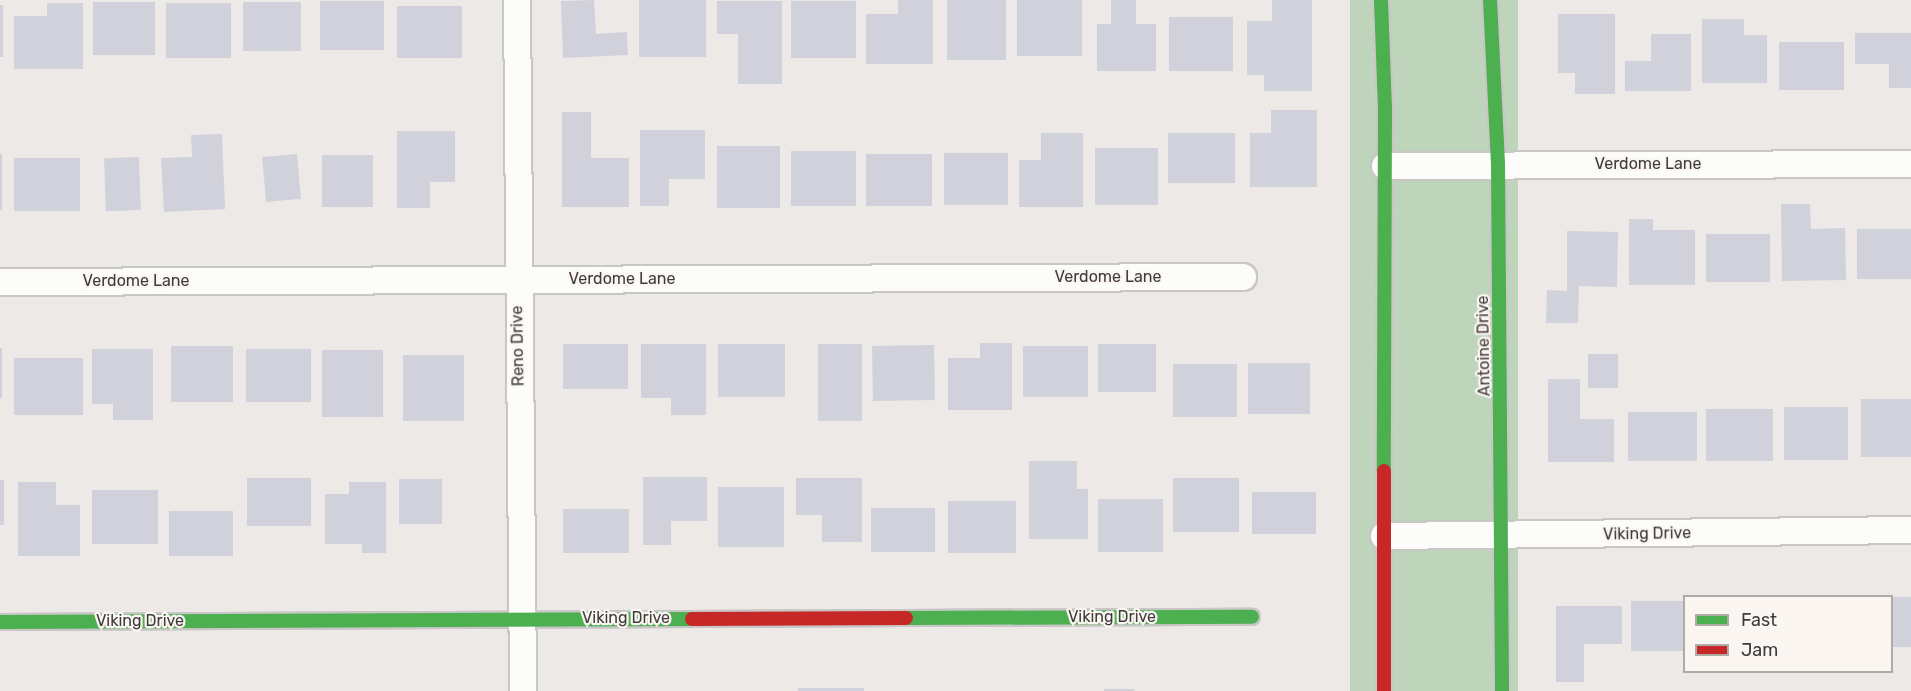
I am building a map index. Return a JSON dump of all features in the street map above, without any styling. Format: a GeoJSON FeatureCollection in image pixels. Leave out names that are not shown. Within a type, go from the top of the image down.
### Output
{"type":"FeatureCollection","features":[{"type":"Feature","properties":{"kind":"main road"},"geometry":{"type":"LineString","coordinates":[[1381,0],[1385,166],[1383,691]]}},
{"type":"Feature","properties":{"kind":"main road","name":"Antoine Drive"},"geometry":{"type":"LineString","coordinates":[[1491,0],[1498,165],[1502,691]]}},
{"type":"Feature","properties":{"kind":"main road","name":"Viking Drive"},"geometry":{"type":"LineString","coordinates":[[0,622],[523,618],[1252,617]]}},
{"type":"Feature","properties":{"kind":"street","name":"Reno Drive"},"geometry":{"type":"LineString","coordinates":[[517,0],[517,279],[523,691]]}},
{"type":"Feature","properties":{"kind":"street","name":"Verdome Lane"},"geometry":{"type":"LineString","coordinates":[[1385,166],[1911,164]]}},
{"type":"Feature","properties":{"kind":"street","name":"Verdome Lane"},"geometry":{"type":"LineString","coordinates":[[0,282],[1244,277]]}},
{"type":"Feature","properties":{"kind":"street","name":"Viking Drive"},"geometry":{"type":"LineString","coordinates":[[1384,536],[1911,530]]}},
{"type":"Feature","properties":{"kind":"green space"},"geometry":{"type":"Polygon","coordinates":[[[1350,0],[1518,0],[1518,691],[1350,691],[1350,0]]]}},
{"type":"Feature","properties":{"kind":"building"},"geometry":{"type":"Polygon","coordinates":[[[594,0],[596,34],[627,32],[628,55],[563,58],[561,1],[594,0]]]}},
{"type":"Feature","properties":{"kind":"building"},"geometry":{"type":"Polygon","coordinates":[[[639,0],[706,0],[706,57],[639,57],[639,0]]]}},
{"type":"Feature","properties":{"kind":"building"},"geometry":{"type":"Polygon","coordinates":[[[898,0],[933,0],[933,64],[866,64],[866,14],[898,14],[898,0]]]}},
{"type":"Feature","properties":{"kind":"building"},"geometry":{"type":"Polygon","coordinates":[[[947,0],[1006,0],[1006,60],[947,60],[947,0]]]}},
{"type":"Feature","properties":{"kind":"building"},"geometry":{"type":"Polygon","coordinates":[[[1017,0],[1082,0],[1082,56],[1017,56],[1017,0]]]}},
{"type":"Feature","properties":{"kind":"building"},"geometry":{"type":"Polygon","coordinates":[[[1111,0],[1136,0],[1136,24],[1156,24],[1156,71],[1097,71],[1097,24],[1111,24],[1111,0]]]}},
{"type":"Feature","properties":{"kind":"building"},"geometry":{"type":"Polygon","coordinates":[[[1272,0],[1312,0],[1312,91],[1264,91],[1264,75],[1247,75],[1247,21],[1272,21],[1272,0]]]}},
{"type":"Feature","properties":{"kind":"building"},"geometry":{"type":"Polygon","coordinates":[[[320,1],[384,1],[384,50],[320,50],[320,1]]]}},
{"type":"Feature","properties":{"kind":"building"},"geometry":{"type":"Polygon","coordinates":[[[717,1],[782,1],[782,84],[738,84],[738,34],[717,34],[717,1]]]}},
{"type":"Feature","properties":{"kind":"building"},"geometry":{"type":"Polygon","coordinates":[[[791,1],[856,1],[856,58],[791,58],[791,1]]]}},
{"type":"Feature","properties":{"kind":"building"},"geometry":{"type":"Polygon","coordinates":[[[93,2],[155,2],[155,55],[93,55],[93,2]]]}},
{"type":"Feature","properties":{"kind":"building"},"geometry":{"type":"Polygon","coordinates":[[[243,2],[301,2],[301,51],[243,51],[243,2]]]}},
{"type":"Feature","properties":{"kind":"building"},"geometry":{"type":"Polygon","coordinates":[[[47,3],[83,3],[83,69],[14,69],[14,16],[47,16],[47,3]]]}},
{"type":"Feature","properties":{"kind":"building"},"geometry":{"type":"Polygon","coordinates":[[[166,3],[231,3],[231,58],[166,58],[166,3]]]}},
{"type":"Feature","properties":{"kind":"building"},"geometry":{"type":"Polygon","coordinates":[[[0,5],[3,5],[3,57],[0,57],[0,5]]]}},
{"type":"Feature","properties":{"kind":"building"},"geometry":{"type":"Polygon","coordinates":[[[397,6],[462,6],[462,58],[397,58],[397,6]]]}},
{"type":"Feature","properties":{"kind":"building"},"geometry":{"type":"Polygon","coordinates":[[[1558,14],[1615,14],[1615,94],[1575,94],[1575,73],[1558,73],[1558,14]]]}},
{"type":"Feature","properties":{"kind":"building"},"geometry":{"type":"Polygon","coordinates":[[[1169,17],[1233,17],[1233,71],[1169,71],[1169,17]]]}},
{"type":"Feature","properties":{"kind":"building"},"geometry":{"type":"Polygon","coordinates":[[[1702,19],[1744,19],[1744,35],[1767,35],[1767,83],[1702,83],[1702,19]]]}},
{"type":"Feature","properties":{"kind":"building"},"geometry":{"type":"Polygon","coordinates":[[[1855,33],[1911,33],[1911,88],[1889,88],[1889,64],[1855,64],[1855,33]]]}},
{"type":"Feature","properties":{"kind":"building"},"geometry":{"type":"Polygon","coordinates":[[[1651,34],[1691,34],[1691,91],[1625,91],[1625,61],[1651,61],[1651,34]]]}},
{"type":"Feature","properties":{"kind":"building"},"geometry":{"type":"Polygon","coordinates":[[[1779,42],[1844,42],[1844,90],[1779,90],[1779,42]]]}},
{"type":"Feature","properties":{"kind":"building"},"geometry":{"type":"Polygon","coordinates":[[[1271,110],[1317,110],[1317,187],[1250,187],[1250,133],[1271,133],[1271,110]]]}},
{"type":"Feature","properties":{"kind":"building"},"geometry":{"type":"Polygon","coordinates":[[[562,112],[591,112],[591,158],[629,158],[629,207],[562,207],[562,112]]]}},
{"type":"Feature","properties":{"kind":"building"},"geometry":{"type":"Polygon","coordinates":[[[640,130],[705,130],[705,179],[669,179],[669,206],[640,206],[640,130]]]}},
{"type":"Feature","properties":{"kind":"building"},"geometry":{"type":"Polygon","coordinates":[[[397,131],[455,131],[455,182],[430,182],[430,208],[397,208],[397,131]]]}},
{"type":"Feature","properties":{"kind":"building"},"geometry":{"type":"Polygon","coordinates":[[[1041,133],[1083,133],[1083,207],[1019,207],[1019,160],[1041,160],[1041,133]]]}},
{"type":"Feature","properties":{"kind":"building"},"geometry":{"type":"Polygon","coordinates":[[[1168,133],[1235,133],[1235,183],[1168,183],[1168,133]]]}},
{"type":"Feature","properties":{"kind":"building"},"geometry":{"type":"Polygon","coordinates":[[[222,134],[225,209],[164,212],[161,158],[192,157],[191,135],[222,134]]]}},
{"type":"Feature","properties":{"kind":"building"},"geometry":{"type":"Polygon","coordinates":[[[717,146],[780,146],[780,208],[717,208],[717,146]]]}},
{"type":"Feature","properties":{"kind":"building"},"geometry":{"type":"Polygon","coordinates":[[[1095,148],[1158,148],[1158,205],[1095,205],[1095,148]]]}},
{"type":"Feature","properties":{"kind":"building"},"geometry":{"type":"Polygon","coordinates":[[[791,151],[856,151],[856,206],[791,206],[791,151]]]}},
{"type":"Feature","properties":{"kind":"building"},"geometry":{"type":"Polygon","coordinates":[[[944,153],[1008,153],[1008,205],[944,205],[944,153]]]}},
{"type":"Feature","properties":{"kind":"building"},"geometry":{"type":"Polygon","coordinates":[[[0,154],[2,154],[2,210],[0,210],[0,154]]]}},
{"type":"Feature","properties":{"kind":"building"},"geometry":{"type":"Polygon","coordinates":[[[297,154],[301,199],[266,202],[262,157],[297,154]]]}},
{"type":"Feature","properties":{"kind":"building"},"geometry":{"type":"Polygon","coordinates":[[[866,154],[932,154],[932,206],[866,206],[866,154]]]}},
{"type":"Feature","properties":{"kind":"building"},"geometry":{"type":"Polygon","coordinates":[[[322,155],[373,155],[373,207],[322,207],[322,155]]]}},
{"type":"Feature","properties":{"kind":"building"},"geometry":{"type":"Polygon","coordinates":[[[139,157],[141,210],[106,211],[104,158],[139,157]]]}},
{"type":"Feature","properties":{"kind":"building"},"geometry":{"type":"Polygon","coordinates":[[[14,158],[80,158],[80,211],[14,211],[14,158]]]}},
{"type":"Feature","properties":{"kind":"building"},"geometry":{"type":"Polygon","coordinates":[[[1781,204],[1810,204],[1811,229],[1845,228],[1846,280],[1782,281],[1781,204]]]}},
{"type":"Feature","properties":{"kind":"building"},"geometry":{"type":"Polygon","coordinates":[[[1629,219],[1653,219],[1653,230],[1695,230],[1695,285],[1629,285],[1629,219]]]}},
{"type":"Feature","properties":{"kind":"building"},"geometry":{"type":"Polygon","coordinates":[[[1857,229],[1911,229],[1911,279],[1857,279],[1857,229]]]}},
{"type":"Feature","properties":{"kind":"building"},"geometry":{"type":"Polygon","coordinates":[[[1567,231],[1618,232],[1617,287],[1579,286],[1578,323],[1546,323],[1547,290],[1567,291],[1567,231]]]}},
{"type":"Feature","properties":{"kind":"building"},"geometry":{"type":"Polygon","coordinates":[[[1706,234],[1770,234],[1770,282],[1706,282],[1706,234]]]}},
{"type":"Feature","properties":{"kind":"building"},"geometry":{"type":"Polygon","coordinates":[[[980,343],[1012,343],[1012,410],[948,410],[948,358],[980,358],[980,343]]]}},
{"type":"Feature","properties":{"kind":"building"},"geometry":{"type":"Polygon","coordinates":[[[563,344],[628,344],[628,389],[563,389],[563,344]]]}},
{"type":"Feature","properties":{"kind":"building"},"geometry":{"type":"Polygon","coordinates":[[[641,344],[706,344],[706,415],[671,415],[671,398],[641,398],[641,344]]]}},
{"type":"Feature","properties":{"kind":"building"},"geometry":{"type":"Polygon","coordinates":[[[718,344],[785,344],[785,397],[718,397],[718,344]]]}},
{"type":"Feature","properties":{"kind":"building"},"geometry":{"type":"Polygon","coordinates":[[[818,344],[862,344],[862,421],[818,421],[818,344]]]}},
{"type":"Feature","properties":{"kind":"building"},"geometry":{"type":"Polygon","coordinates":[[[1098,344],[1156,344],[1156,392],[1098,392],[1098,344]]]}},
{"type":"Feature","properties":{"kind":"building"},"geometry":{"type":"Polygon","coordinates":[[[934,345],[935,400],[873,401],[872,346],[934,345]]]}},
{"type":"Feature","properties":{"kind":"building"},"geometry":{"type":"Polygon","coordinates":[[[171,346],[233,346],[233,402],[171,402],[171,346]]]}},
{"type":"Feature","properties":{"kind":"building"},"geometry":{"type":"Polygon","coordinates":[[[1023,346],[1088,346],[1088,397],[1023,397],[1023,346]]]}},
{"type":"Feature","properties":{"kind":"building"},"geometry":{"type":"Polygon","coordinates":[[[0,348],[2,348],[2,398],[0,398],[0,348]]]}},
{"type":"Feature","properties":{"kind":"building"},"geometry":{"type":"Polygon","coordinates":[[[92,349],[153,349],[153,420],[113,420],[113,404],[92,404],[92,349]]]}},
{"type":"Feature","properties":{"kind":"building"},"geometry":{"type":"Polygon","coordinates":[[[246,349],[311,349],[311,402],[246,402],[246,349]]]}},
{"type":"Feature","properties":{"kind":"building"},"geometry":{"type":"Polygon","coordinates":[[[322,350],[383,350],[383,417],[322,417],[322,350]]]}},
{"type":"Feature","properties":{"kind":"building"},"geometry":{"type":"Polygon","coordinates":[[[1588,354],[1618,354],[1618,388],[1588,388],[1588,354]]]}},
{"type":"Feature","properties":{"kind":"building"},"geometry":{"type":"Polygon","coordinates":[[[403,355],[464,355],[464,421],[403,421],[403,355]]]}},
{"type":"Feature","properties":{"kind":"building"},"geometry":{"type":"Polygon","coordinates":[[[14,358],[83,358],[83,415],[14,415],[14,358]]]}},
{"type":"Feature","properties":{"kind":"building"},"geometry":{"type":"Polygon","coordinates":[[[1248,363],[1310,363],[1310,414],[1248,414],[1248,363]]]}},
{"type":"Feature","properties":{"kind":"building"},"geometry":{"type":"Polygon","coordinates":[[[1173,364],[1237,364],[1237,417],[1173,417],[1173,364]]]}},
{"type":"Feature","properties":{"kind":"building"},"geometry":{"type":"Polygon","coordinates":[[[1548,379],[1580,379],[1580,419],[1614,419],[1614,462],[1548,462],[1548,379]]]}},
{"type":"Feature","properties":{"kind":"building"},"geometry":{"type":"Polygon","coordinates":[[[1861,399],[1911,399],[1911,457],[1861,457],[1861,399]]]}},
{"type":"Feature","properties":{"kind":"building"},"geometry":{"type":"Polygon","coordinates":[[[1784,407],[1848,407],[1848,460],[1784,460],[1784,407]]]}},
{"type":"Feature","properties":{"kind":"building"},"geometry":{"type":"Polygon","coordinates":[[[1706,409],[1773,409],[1773,461],[1706,461],[1706,409]]]}},
{"type":"Feature","properties":{"kind":"building"},"geometry":{"type":"Polygon","coordinates":[[[1628,412],[1697,412],[1697,461],[1628,461],[1628,412]]]}},
{"type":"Feature","properties":{"kind":"building"},"geometry":{"type":"Polygon","coordinates":[[[1029,461],[1077,461],[1077,489],[1088,489],[1088,539],[1029,539],[1029,461]]]}},
{"type":"Feature","properties":{"kind":"building"},"geometry":{"type":"Polygon","coordinates":[[[643,477],[707,477],[707,521],[671,521],[671,545],[643,545],[643,477]]]}},
{"type":"Feature","properties":{"kind":"building"},"geometry":{"type":"Polygon","coordinates":[[[247,478],[311,478],[311,526],[247,526],[247,478]]]}},
{"type":"Feature","properties":{"kind":"building"},"geometry":{"type":"Polygon","coordinates":[[[796,478],[862,478],[862,542],[822,542],[822,515],[796,515],[796,478]]]}},
{"type":"Feature","properties":{"kind":"building"},"geometry":{"type":"Polygon","coordinates":[[[1173,478],[1239,478],[1239,532],[1173,532],[1173,478]]]}},
{"type":"Feature","properties":{"kind":"building"},"geometry":{"type":"Polygon","coordinates":[[[399,479],[442,479],[442,524],[399,524],[399,479]]]}},
{"type":"Feature","properties":{"kind":"building"},"geometry":{"type":"Polygon","coordinates":[[[0,480],[4,480],[4,525],[0,525],[0,480]]]}},
{"type":"Feature","properties":{"kind":"building"},"geometry":{"type":"Polygon","coordinates":[[[18,482],[56,482],[56,505],[80,505],[80,556],[18,556],[18,482]]]}},
{"type":"Feature","properties":{"kind":"building"},"geometry":{"type":"Polygon","coordinates":[[[349,482],[386,482],[386,553],[362,553],[362,544],[325,544],[325,494],[349,494],[349,482]]]}},
{"type":"Feature","properties":{"kind":"building"},"geometry":{"type":"Polygon","coordinates":[[[718,487],[784,487],[784,547],[718,547],[718,487]]]}},
{"type":"Feature","properties":{"kind":"building"},"geometry":{"type":"Polygon","coordinates":[[[92,490],[158,490],[158,544],[92,544],[92,490]]]}},
{"type":"Feature","properties":{"kind":"building"},"geometry":{"type":"Polygon","coordinates":[[[1252,492],[1316,492],[1316,534],[1252,534],[1252,492]]]}},
{"type":"Feature","properties":{"kind":"building"},"geometry":{"type":"Polygon","coordinates":[[[1098,499],[1163,499],[1163,552],[1098,552],[1098,499]]]}},
{"type":"Feature","properties":{"kind":"building"},"geometry":{"type":"Polygon","coordinates":[[[948,501],[1016,501],[1016,553],[948,553],[948,501]]]}},
{"type":"Feature","properties":{"kind":"building"},"geometry":{"type":"Polygon","coordinates":[[[871,508],[935,508],[935,552],[871,552],[871,508]]]}},
{"type":"Feature","properties":{"kind":"building"},"geometry":{"type":"Polygon","coordinates":[[[563,509],[629,509],[629,553],[563,553],[563,509]]]}},
{"type":"Feature","properties":{"kind":"building"},"geometry":{"type":"Polygon","coordinates":[[[169,511],[233,511],[233,556],[169,556],[169,511]]]}},
{"type":"Feature","properties":{"kind":"building"},"geometry":{"type":"Polygon","coordinates":[[[1893,597],[1911,597],[1911,647],[1893,647],[1893,597]]]}},
{"type":"Feature","properties":{"kind":"building"},"geometry":{"type":"Polygon","coordinates":[[[1631,601],[1683,601],[1683,651],[1631,651],[1631,601]]]}},
{"type":"Feature","properties":{"kind":"building"},"geometry":{"type":"Polygon","coordinates":[[[1556,606],[1622,606],[1622,644],[1584,644],[1584,682],[1556,682],[1556,606]]]}},
{"type":"Feature","properties":{"kind":"building"},"geometry":{"type":"Polygon","coordinates":[[[798,688],[864,688],[864,691],[798,691],[798,688]]]}},
{"type":"Feature","properties":{"kind":"building"},"geometry":{"type":"Polygon","coordinates":[[[1104,689],[1134,689],[1134,691],[1104,691],[1104,689]]]}},
{"type":"Feature","properties":{"kind":"traffic: fast"},"geometry":{"type":"LineString","coordinates":[[1381,0],[1385,109],[1384,471]]}},
{"type":"Feature","properties":{"kind":"traffic: fast"},"geometry":{"type":"LineString","coordinates":[[1490,0],[1498,165],[1502,691]]}},
{"type":"Feature","properties":{"kind":"traffic: fast"},"geometry":{"type":"LineString","coordinates":[[906,618],[1252,617]]}},
{"type":"Feature","properties":{"kind":"traffic: fast"},"geometry":{"type":"LineString","coordinates":[[0,622],[692,619]]}},
{"type":"Feature","properties":{"kind":"traffic: jam"},"geometry":{"type":"LineString","coordinates":[[1384,471],[1384,691]]}},
{"type":"Feature","properties":{"kind":"traffic: jam"},"geometry":{"type":"LineString","coordinates":[[692,619],[906,618]]}}]}
